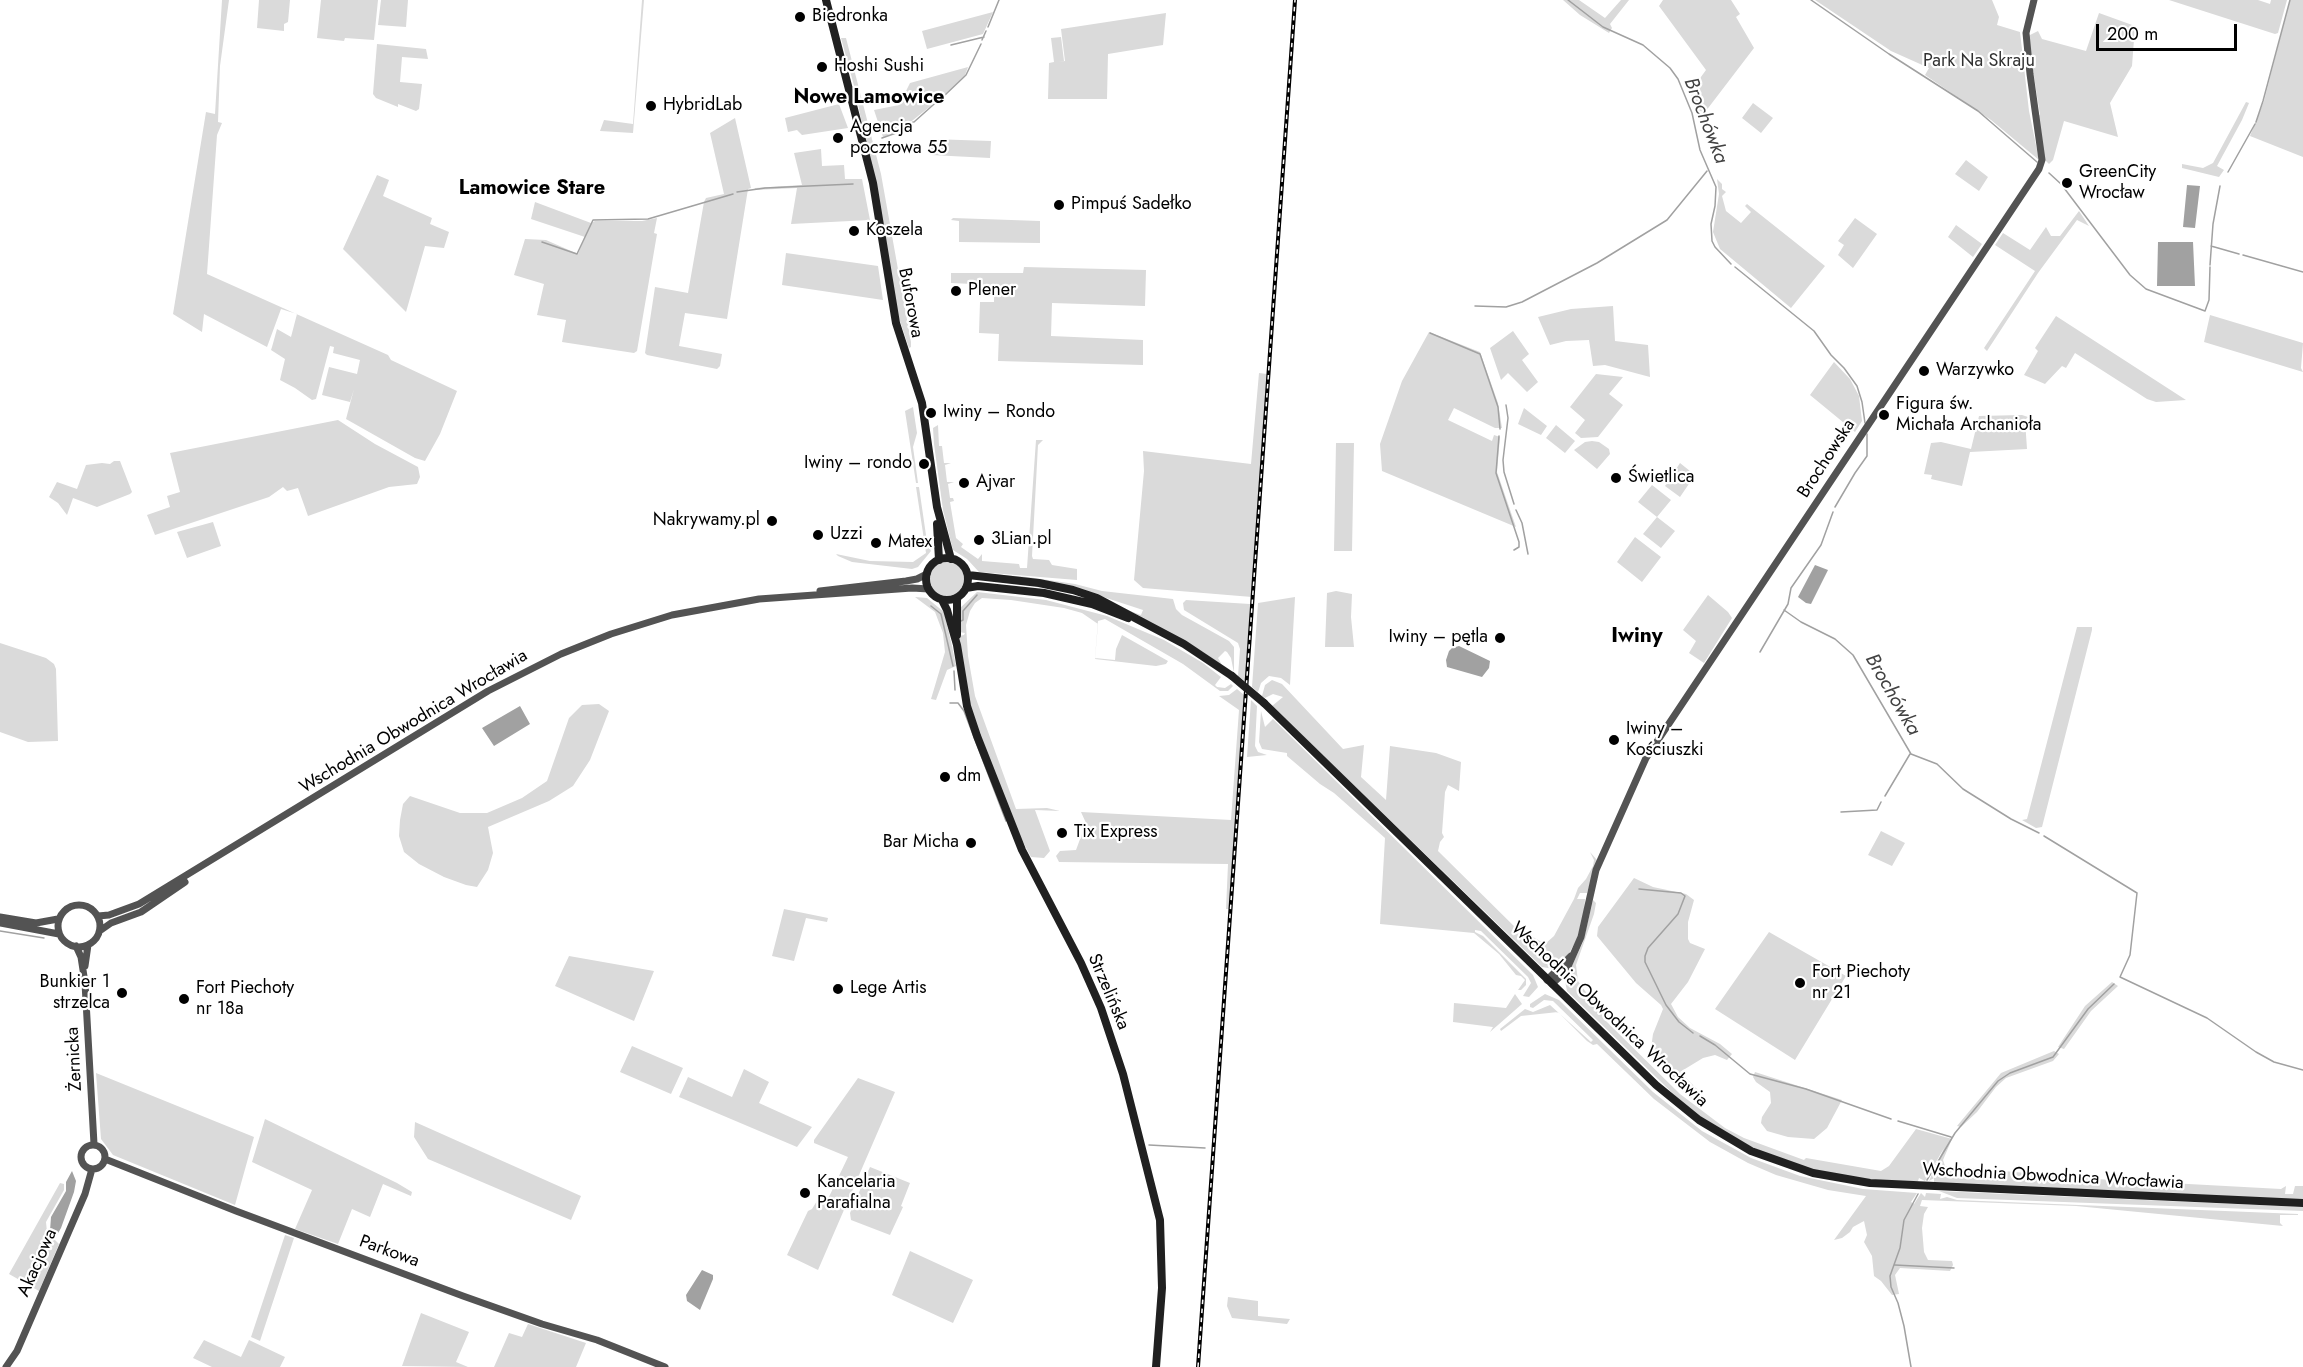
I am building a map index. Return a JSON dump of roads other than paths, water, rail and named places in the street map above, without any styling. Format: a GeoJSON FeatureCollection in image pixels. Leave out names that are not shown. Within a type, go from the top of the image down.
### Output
{"type":"FeatureCollection","features":[{"type":"Feature","properties":{"kind":"main road","name":"Buforowa"},"geometry":{"type":"LineString","coordinates":[[826,0],[873,183],[896,322],[922,403],[937,507],[939,560]]}},
{"type":"Feature","properties":{"kind":"main road","name":"Buforowa"},"geometry":{"type":"LineString","coordinates":[[937,507],[951,559]]}},
{"type":"Feature","properties":{"kind":"main road"},"geometry":{"type":"LineString","coordinates":[[951,559],[962,564],[968,575],[966,588],[957,598],[942,600],[929,590],[927,574],[933,564],[939,560],[951,559]]}},
{"type":"Feature","properties":{"kind":"main road","name":"Wschodnia Obwodnica Wrocławia"},"geometry":{"type":"LineString","coordinates":[[968,575],[1040,583],[1082,592],[1110,603],[1175,639],[1232,676],[1264,703],[1673,1100],[1733,1142],[1768,1158],[1813,1173],[1860,1182],[2303,1203]]}},
{"type":"Feature","properties":{"kind":"main road","name":"Wschodnia Obwodnica Wrocławia"},"geometry":{"type":"LineString","coordinates":[[966,588],[978,586],[1007,588],[1071,599],[1113,612],[1175,639]]}},
{"type":"Feature","properties":{"kind":"main road","name":"Strzelińska"},"geometry":{"type":"LineString","coordinates":[[957,598],[957,645]]}},
{"type":"Feature","properties":{"kind":"main road","name":"Strzelińska"},"geometry":{"type":"LineString","coordinates":[[942,600],[957,645],[967,706],[976,736],[1022,850],[1081,963],[1101,1008],[1124,1074],[1160,1220],[1162,1288],[1156,1367]]}},
{"type":"Feature","properties":{"kind":"street","name":"Brochowska"},"geometry":{"type":"LineString","coordinates":[[1550,982],[1572,954],[1583,928],[1596,870],[1646,758],[2039,169],[2042,159],[2026,33],[2034,0]]}},
{"type":"Feature","properties":{"kind":"street","name":"Wschodnia Obwodnica Wrocławia"},"geometry":{"type":"LineString","coordinates":[[98,916],[109,915],[139,904],[488,691],[561,654],[611,634],[672,615],[782,596],[901,582],[917,579],[927,574]]}},
{"type":"Feature","properties":{"kind":"street","name":"Wschodnia Obwodnica Wrocławia"},"geometry":{"type":"LineString","coordinates":[[782,596],[912,588],[929,590]]}},
{"type":"Feature","properties":{"kind":"street","name":"Wschodnia Obwodnica Wrocławia"},"geometry":{"type":"LineString","coordinates":[[101,930],[111,923],[141,912],[168,895],[211,862]]}},
{"type":"Feature","properties":{"kind":"street"},"geometry":{"type":"LineString","coordinates":[[0,923],[59,934],[67,942],[76,946],[88,945],[98,938],[101,930],[98,916],[85,905],[75,904],[65,909],[58,919],[59,934]]}},
{"type":"Feature","properties":{"kind":"street"},"geometry":{"type":"LineString","coordinates":[[0,917],[36,923],[58,919]]}},
{"type":"Feature","properties":{"kind":"street","name":"Żernicka"},"geometry":{"type":"LineString","coordinates":[[88,945],[84,972],[94,1144]]}},
{"type":"Feature","properties":{"kind":"street","name":"Żernicka"},"geometry":{"type":"LineString","coordinates":[[76,946],[84,972]]}},
{"type":"Feature","properties":{"kind":"street"},"geometry":{"type":"LineString","coordinates":[[94,1144],[102,1148],[105,1159],[102,1166],[92,1169],[82,1162],[81,1153],[85,1147],[94,1144]]}},
{"type":"Feature","properties":{"kind":"street","name":"Parkowa"},"geometry":{"type":"LineString","coordinates":[[105,1159],[445,1289],[542,1324],[597,1340],[665,1367]]}},
{"type":"Feature","properties":{"kind":"street","name":"Akacjowa"},"geometry":{"type":"LineString","coordinates":[[6,1367],[16,1351],[86,1194],[92,1169]]}},
{"type":"Feature","properties":{"kind":"waterway"},"geometry":{"type":"LineString","coordinates":[[988,27],[999,0]]}},
{"type":"Feature","properties":{"kind":"waterway","name":"Brochówka"},"geometry":{"type":"LineString","coordinates":[[1568,0],[1603,27],[1643,45],[1670,68],[1678,79],[1692,113],[1700,150],[1716,187],[1711,224],[1712,241],[1731,264]]}},
{"type":"Feature","properties":{"kind":"waterway"},"geometry":{"type":"LineString","coordinates":[[1811,0],[1978,111],[2037,162]]}},
{"type":"Feature","properties":{"kind":"waterway"},"geometry":{"type":"LineString","coordinates":[[2256,122],[2290,0]]}},
{"type":"Feature","properties":{"kind":"waterway"},"geometry":{"type":"LineString","coordinates":[[982,40],[986,31]]}},
{"type":"Feature","properties":{"kind":"waterway"},"geometry":{"type":"LineString","coordinates":[[951,45],[984,37]]}},
{"type":"Feature","properties":{"kind":"waterway"},"geometry":{"type":"LineString","coordinates":[[945,95],[966,75],[981,44]]}},
{"type":"Feature","properties":{"kind":"waterway"},"geometry":{"type":"LineString","coordinates":[[914,122],[942,97]]}},
{"type":"Feature","properties":{"kind":"waterway"},"geometry":{"type":"LineString","coordinates":[[882,138],[899,132],[913,122]]}},
{"type":"Feature","properties":{"kind":"waterway"},"geometry":{"type":"LineString","coordinates":[[2228,172],[2255,124]]}},
{"type":"Feature","properties":{"kind":"waterway"},"geometry":{"type":"LineString","coordinates":[[1475,306],[1506,307],[1522,302],[1597,263],[1667,220],[1707,171]]}},
{"type":"Feature","properties":{"kind":"waterway"},"geometry":{"type":"LineString","coordinates":[[2049,173],[2061,184],[2130,275],[2146,289],[2205,311],[2209,300],[2210,267]]}},
{"type":"Feature","properties":{"kind":"waterway"},"geometry":{"type":"LineString","coordinates":[[737,192],[765,188],[853,184]]}},
{"type":"Feature","properties":{"kind":"waterway"},"geometry":{"type":"LineString","coordinates":[[2210,265],[2213,224],[2220,186]]}},
{"type":"Feature","properties":{"kind":"waterway"},"geometry":{"type":"LineString","coordinates":[[542,242],[577,254],[593,220],[648,219],[733,194]]}},
{"type":"Feature","properties":{"kind":"waterway"},"geometry":{"type":"LineString","coordinates":[[2211,246],[2239,254]]}},
{"type":"Feature","properties":{"kind":"waterway"},"geometry":{"type":"LineString","coordinates":[[2243,255],[2303,272]]}},
{"type":"Feature","properties":{"kind":"waterway","name":"Brochówka"},"geometry":{"type":"LineString","coordinates":[[1735,267],[1814,331],[1857,386],[1865,423]]}},
{"type":"Feature","properties":{"kind":"waterway"},"geometry":{"type":"LineString","coordinates":[[1430,333],[1480,354],[1498,407],[1500,429]]}},
{"type":"Feature","properties":{"kind":"waterway"},"geometry":{"type":"LineString","coordinates":[[1506,405],[1508,418],[1503,460],[1504,472],[1514,504]]}},
{"type":"Feature","properties":{"kind":"waterway","name":"Brochówka"},"geometry":{"type":"LineString","coordinates":[[1835,507],[1867,456],[1867,434]]}},
{"type":"Feature","properties":{"kind":"waterway"},"geometry":{"type":"LineString","coordinates":[[1499,436],[1496,473],[1519,542],[1519,547],[1514,550]]}},
{"type":"Feature","properties":{"kind":"waterway"},"geometry":{"type":"LineString","coordinates":[[1516,510],[1522,523],[1528,554]]}},
{"type":"Feature","properties":{"kind":"waterway","name":"Brochówka"},"geometry":{"type":"LineString","coordinates":[[1760,652],[1788,604],[1791,588],[1821,545],[1833,512]]}},
{"type":"Feature","properties":{"kind":"waterway"},"geometry":{"type":"LineString","coordinates":[[961,621],[963,611],[977,595]]}},
{"type":"Feature","properties":{"kind":"waterway"},"geometry":{"type":"LineString","coordinates":[[931,606],[941,614],[953,666]]}},
{"type":"Feature","properties":{"kind":"waterway","name":"Brochówka"},"geometry":{"type":"LineString","coordinates":[[1784,610],[1801,622],[1835,639],[1853,655],[1911,754],[1937,764],[1963,789],[2011,819],[2039,833]]}},
{"type":"Feature","properties":{"kind":"waterway"},"geometry":{"type":"LineString","coordinates":[[954,671],[955,690]]}},
{"type":"Feature","properties":{"kind":"waterway"},"geometry":{"type":"LineString","coordinates":[[950,703],[958,703],[964,711],[1006,821]]}},
{"type":"Feature","properties":{"kind":"waterway"},"geometry":{"type":"LineString","coordinates":[[1885,796],[1910,754]]}},
{"type":"Feature","properties":{"kind":"waterway"},"geometry":{"type":"LineString","coordinates":[[1841,812],[1877,810],[1881,802]]}},
{"type":"Feature","properties":{"kind":"waterway"},"geometry":{"type":"LineString","coordinates":[[2044,836],[2137,893],[2130,955],[2120,977],[2207,1018],[2274,1062],[2303,1070]]}},
{"type":"Feature","properties":{"kind":"waterway"},"geometry":{"type":"LineString","coordinates":[[1639,889],[1681,893],[1685,896],[1678,914],[1648,948],[1645,962],[1666,1005],[1679,1022],[1693,1033]]}},
{"type":"Feature","properties":{"kind":"waterway"},"geometry":{"type":"LineString","coordinates":[[0,931],[44,938]]}},
{"type":"Feature","properties":{"kind":"waterway","name":"Brochówka"},"geometry":{"type":"LineString","coordinates":[[1927,1180],[1955,1133],[1998,1081],[2010,1073],[2053,1057],[2088,1009],[2114,984]]}},
{"type":"Feature","properties":{"kind":"waterway"},"geometry":{"type":"LineString","coordinates":[[1700,1036],[1715,1045],[1750,1074],[1806,1089],[1891,1119]]}},
{"type":"Feature","properties":{"kind":"waterway"},"geometry":{"type":"LineString","coordinates":[[1898,1121],[1951,1137]]}},
{"type":"Feature","properties":{"kind":"waterway"},"geometry":{"type":"LineString","coordinates":[[1149,1145],[1205,1148]]}},
{"type":"Feature","properties":{"kind":"waterway","name":"Brochówka"},"geometry":{"type":"LineString","coordinates":[[1911,1367],[1904,1326],[1891,1287],[1890,1276],[1900,1248],[1904,1220],[1918,1194]]}},
{"type":"Feature","properties":{"kind":"waterway"},"geometry":{"type":"LineString","coordinates":[[1895,1265],[1954,1268]]}},
{"type":"Feature","properties":{"kind":"railway"},"geometry":{"type":"LineString","coordinates":[[1198,1367],[1295,0]]}},
{"type":"Feature","properties":{"kind":"place","name":"Biedronka"},"geometry":{"type":"Point","coordinates":[800,17]}},
{"type":"Feature","properties":{"kind":"place","name":"Hoshi Sushi"},"geometry":{"type":"Point","coordinates":[822,67]}},
{"type":"Feature","properties":{"kind":"place","name":"HybridLab"},"geometry":{"type":"Point","coordinates":[651,106]}},
{"type":"Feature","properties":{"kind":"place","name":"Agencja pocztowa 55"},"geometry":{"type":"Point","coordinates":[838,138]}},
{"type":"Feature","properties":{"kind":"place","name":"GreenCity Wrocław"},"geometry":{"type":"Point","coordinates":[2067,183]}},
{"type":"Feature","properties":{"kind":"place","name":"Pimpuś Sadełko"},"geometry":{"type":"Point","coordinates":[1059,205]}},
{"type":"Feature","properties":{"kind":"place","name":"Koszela"},"geometry":{"type":"Point","coordinates":[854,231]}},
{"type":"Feature","properties":{"kind":"place","name":"Plener"},"geometry":{"type":"Point","coordinates":[956,291]}},
{"type":"Feature","properties":{"kind":"place","name":"Warzywko"},"geometry":{"type":"Point","coordinates":[1924,371]}},
{"type":"Feature","properties":{"kind":"place","name":"Iwiny – Rondo"},"geometry":{"type":"Point","coordinates":[931,413]}},
{"type":"Feature","properties":{"kind":"place","name":"Figura św. Michała Archanioła"},"geometry":{"type":"Point","coordinates":[1884,415]}},
{"type":"Feature","properties":{"kind":"place","name":"Iwiny – rondo"},"geometry":{"type":"Point","coordinates":[924,464]}},
{"type":"Feature","properties":{"kind":"place","name":"Świetlica"},"geometry":{"type":"Point","coordinates":[1616,478]}},
{"type":"Feature","properties":{"kind":"place","name":"Ajvar"},"geometry":{"type":"Point","coordinates":[964,483]}},
{"type":"Feature","properties":{"kind":"place","name":"Nakrywamy.pl"},"geometry":{"type":"Point","coordinates":[772,521]}},
{"type":"Feature","properties":{"kind":"place","name":"Uzzi"},"geometry":{"type":"Point","coordinates":[818,535]}},
{"type":"Feature","properties":{"kind":"place","name":"3Lian.pl"},"geometry":{"type":"Point","coordinates":[979,540]}},
{"type":"Feature","properties":{"kind":"place","name":"Matex"},"geometry":{"type":"Point","coordinates":[876,543]}},
{"type":"Feature","properties":{"kind":"place","name":"Iwiny – pętla"},"geometry":{"type":"Point","coordinates":[1500,638]}},
{"type":"Feature","properties":{"kind":"place","name":"Iwiny – Kościuszki"},"geometry":{"type":"Point","coordinates":[1614,740]}},
{"type":"Feature","properties":{"kind":"place","name":"dm"},"geometry":{"type":"Point","coordinates":[945,777]}},
{"type":"Feature","properties":{"kind":"place","name":"Tix Express"},"geometry":{"type":"Point","coordinates":[1062,833]}},
{"type":"Feature","properties":{"kind":"place","name":"Bar Micha"},"geometry":{"type":"Point","coordinates":[971,843]}},
{"type":"Feature","properties":{"kind":"place","name":"Fort Piechoty nr 21"},"geometry":{"type":"Point","coordinates":[1800,983]}},
{"type":"Feature","properties":{"kind":"place","name":"Lege Artis"},"geometry":{"type":"Point","coordinates":[838,989]}},
{"type":"Feature","properties":{"kind":"place","name":"Bunkier 1 strzelca"},"geometry":{"type":"Point","coordinates":[122,993]}},
{"type":"Feature","properties":{"kind":"place","name":"Fort Piechoty nr 18a"},"geometry":{"type":"Point","coordinates":[184,999]}},
{"type":"Feature","properties":{"kind":"place","name":"Kancelaria Parafialna"},"geometry":{"type":"Point","coordinates":[805,1193]}},
{"type":"Feature","properties":{"kind":"district","name":"Nowe Lamowice"},"geometry":{"type":"Point","coordinates":[869,98]}},
{"type":"Feature","properties":{"kind":"district","name":"Lamowice Stare"},"geometry":{"type":"Point","coordinates":[532,189]}},
{"type":"Feature","properties":{"kind":"district","name":"Iwiny"},"geometry":{"type":"Point","coordinates":[1637,637]}},
{"type":"Feature","properties":{"kind":"park label","name":"Park Na Skraju"},"geometry":{"type":"Point","coordinates":[1979,62]}}]}
